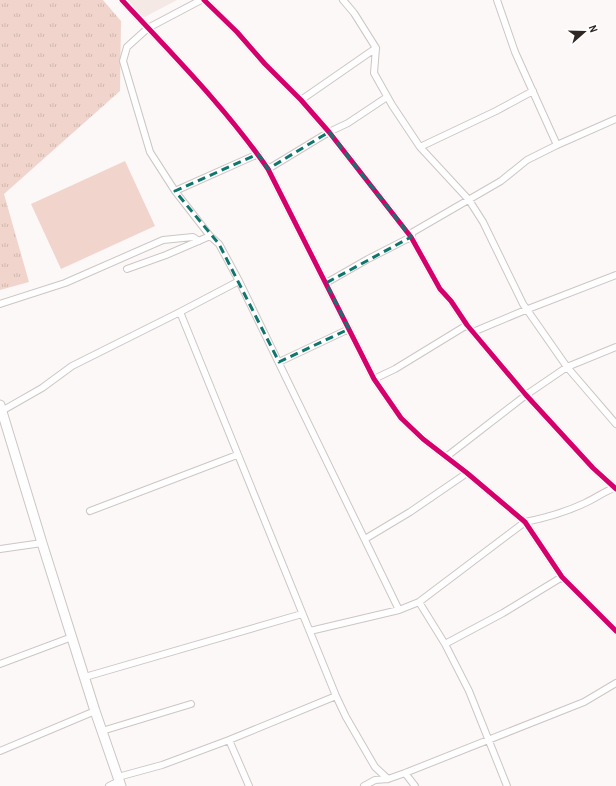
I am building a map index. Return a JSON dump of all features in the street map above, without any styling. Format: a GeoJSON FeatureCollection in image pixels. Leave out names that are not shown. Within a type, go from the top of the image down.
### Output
{"type":"FeatureCollection","features":[{"type":"Feature","properties":{"kind":"street"},"geometry":{"type":"LineString","coordinates":[[122,0],[216,103],[258,154],[268,169],[374,379],[401,418],[423,439],[467,473],[525,522],[562,577],[615,629]]}},
{"type":"Feature","properties":{"kind":"street"},"geometry":{"type":"LineString","coordinates":[[310,631],[399,610],[419,602],[525,522],[542,519],[584,503],[615,488],[593,468],[526,395],[467,325],[451,301],[440,289],[411,237],[329,132],[237,32],[203,0],[148,28],[127,47],[123,61],[150,152],[175,191],[218,244],[239,281],[399,610]]}},
{"type":"Feature","properties":{"kind":"street"},"geometry":{"type":"LineString","coordinates":[[342,0],[354,13],[376,48],[374,73],[387,97],[420,147],[469,200],[483,222],[523,304],[567,366],[616,424]]}},
{"type":"Feature","properties":{"kind":"street"},"geometry":{"type":"LineString","coordinates":[[498,0],[515,52],[557,145]]}},
{"type":"Feature","properties":{"kind":"street"},"geometry":{"type":"LineString","coordinates":[[301,100],[376,48]]}},
{"type":"Feature","properties":{"kind":"street"},"geometry":{"type":"LineString","coordinates":[[420,147],[496,111],[533,91]]}},
{"type":"Feature","properties":{"kind":"street"},"geometry":{"type":"LineString","coordinates":[[268,169],[329,132],[348,123],[387,97]]}},
{"type":"Feature","properties":{"kind":"street"},"geometry":{"type":"LineString","coordinates":[[326,283],[411,237],[413,232],[501,180],[527,160],[616,119]]}},
{"type":"Feature","properties":{"kind":"street"},"geometry":{"type":"LineString","coordinates":[[175,191],[258,154]]}},
{"type":"Feature","properties":{"kind":"street"},"geometry":{"type":"LineString","coordinates":[[127,269],[210,236]]}},
{"type":"Feature","properties":{"kind":"street"},"geometry":{"type":"LineString","coordinates":[[0,304],[64,283],[163,240],[193,237],[199,241]]}},
{"type":"Feature","properties":{"kind":"street"},"geometry":{"type":"LineString","coordinates":[[473,332],[616,275]]}},
{"type":"Feature","properties":{"kind":"street"},"geometry":{"type":"LineString","coordinates":[[119,781],[95,710],[1,410],[42,388],[72,366],[239,281]]}},
{"type":"Feature","properties":{"kind":"street"},"geometry":{"type":"LineString","coordinates":[[180,312],[336,696],[346,717],[375,767],[388,779]]}},
{"type":"Feature","properties":{"kind":"street"},"geometry":{"type":"LineString","coordinates":[[374,379],[395,369],[467,325]]}},
{"type":"Feature","properties":{"kind":"street"},"geometry":{"type":"LineString","coordinates":[[279,362],[349,329]]}},
{"type":"Feature","properties":{"kind":"street"},"geometry":{"type":"LineString","coordinates":[[446,457],[526,395],[567,366],[616,348]]}},
{"type":"Feature","properties":{"kind":"street"},"geometry":{"type":"LineString","coordinates":[[90,511],[237,455]]}},
{"type":"Feature","properties":{"kind":"street"},"geometry":{"type":"LineString","coordinates":[[365,539],[410,512],[467,473]]}},
{"type":"Feature","properties":{"kind":"street"},"geometry":{"type":"LineString","coordinates":[[0,549],[42,543]]}},
{"type":"Feature","properties":{"kind":"street"},"geometry":{"type":"LineString","coordinates":[[445,644],[503,613],[562,577]]}},
{"type":"Feature","properties":{"kind":"street"},"geometry":{"type":"LineString","coordinates":[[419,602],[445,644],[469,691],[507,786]]}},
{"type":"Feature","properties":{"kind":"street"},"geometry":{"type":"LineString","coordinates":[[85,677],[302,614]]}},
{"type":"Feature","properties":{"kind":"street"},"geometry":{"type":"LineString","coordinates":[[0,664],[72,637]]}},
{"type":"Feature","properties":{"kind":"street"},"geometry":{"type":"LineString","coordinates":[[364,786],[375,780],[388,779],[405,774],[584,702],[616,683]]}},
{"type":"Feature","properties":{"kind":"street"},"geometry":{"type":"LineString","coordinates":[[110,786],[119,781],[229,740],[336,696]]}},
{"type":"Feature","properties":{"kind":"street"},"geometry":{"type":"LineString","coordinates":[[102,731],[190,704]]}},
{"type":"Feature","properties":{"kind":"street"},"geometry":{"type":"LineString","coordinates":[[0,751],[95,710]]}},
{"type":"Feature","properties":{"kind":"street"},"geometry":{"type":"LineString","coordinates":[[229,740],[249,786]]}},
{"type":"Feature","properties":{"kind":"street"},"geometry":{"type":"LineString","coordinates":[[405,774],[415,786]]}},
{"type":"Feature","properties":{"kind":"highlighted area"},"geometry":{"type":"Polygon","coordinates":[[[329,132],[411,237],[326,283],[349,329],[279,362],[219,244],[175,191],[258,154],[268,169],[329,132]]]}},
{"type":"Feature","properties":{"kind":"shaded area"},"geometry":{"type":"Polygon","coordinates":[[[123,0],[177,0],[141,19],[123,0]]]}},
{"type":"Feature","properties":{"kind":"green space"},"geometry":{"type":"Polygon","coordinates":[[[0,0],[103,0],[121,21],[120,91],[4,194],[29,282],[0,290],[0,0]]]}},
{"type":"Feature","properties":{"kind":"green space"},"geometry":{"type":"Polygon","coordinates":[[[125,161],[155,226],[61,269],[31,204],[125,161]]]}},
{"type":"Feature","properties":{"kind":"cycle path"},"geometry":{"type":"LineString","coordinates":[[122,0],[217,103],[252,146],[268,169],[374,379],[401,418],[423,439],[467,473],[525,522],[562,577],[616,631]]}},
{"type":"Feature","properties":{"kind":"cycle path"},"geometry":{"type":"LineString","coordinates":[[204,0],[237,32],[329,132],[411,237],[440,289],[451,301],[467,325],[526,395],[593,468],[616,489]]}}]}
